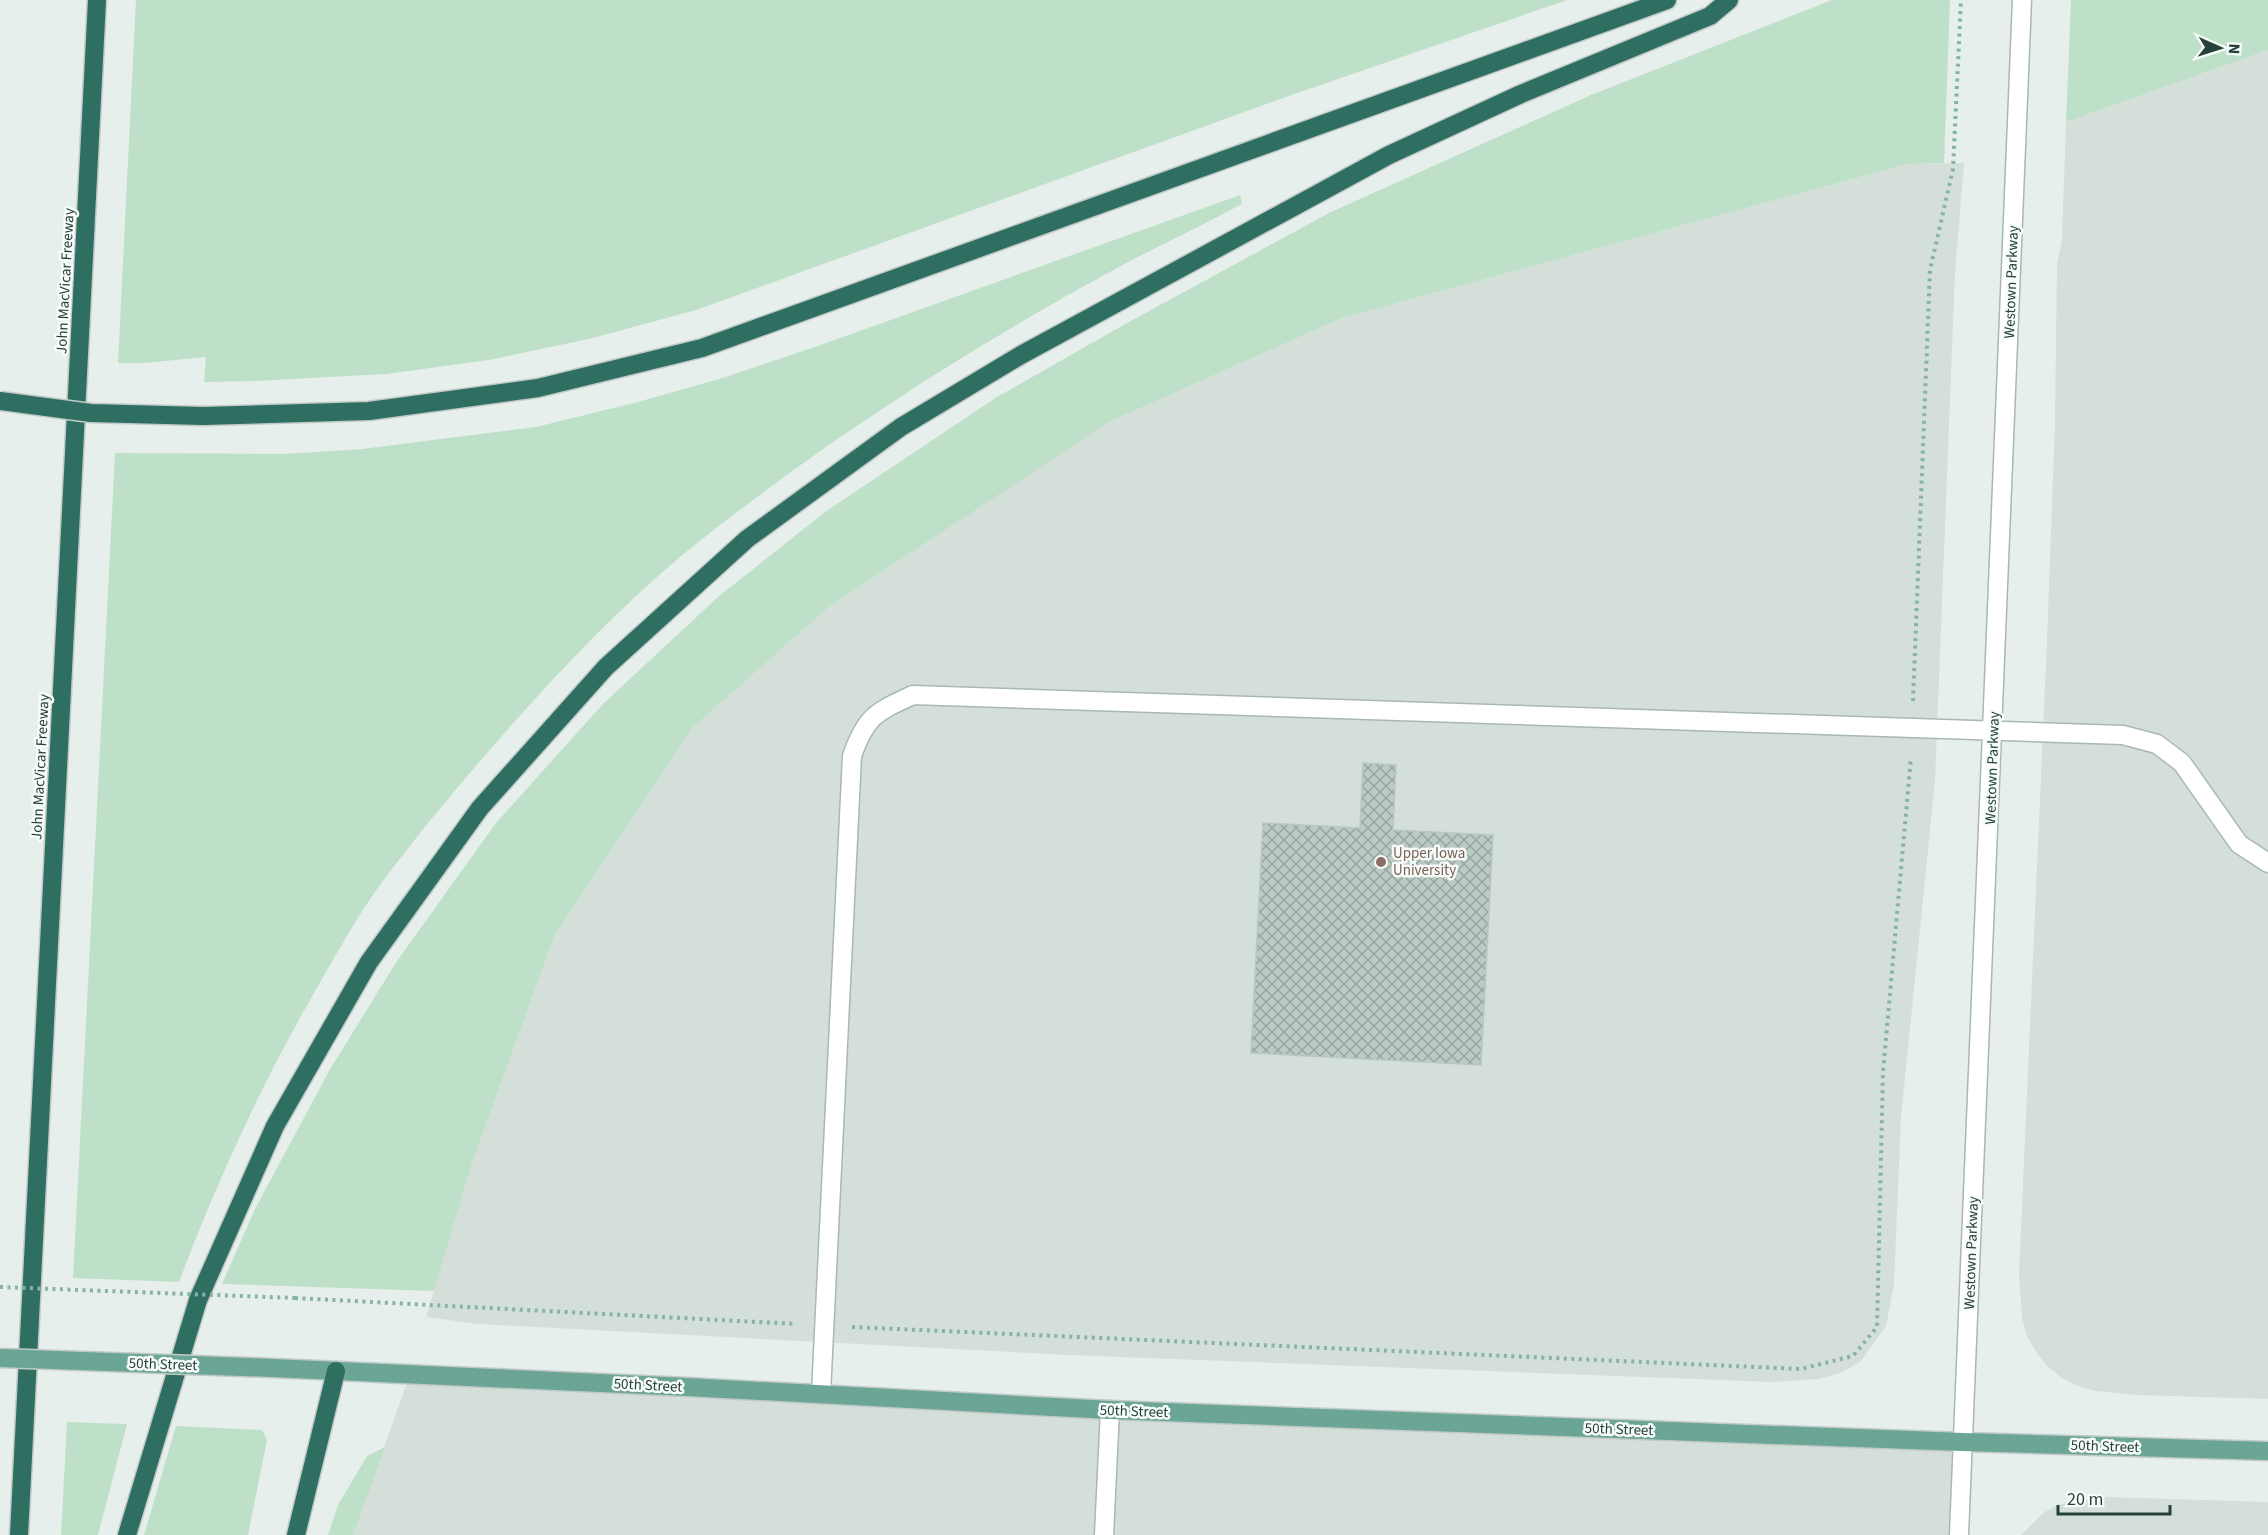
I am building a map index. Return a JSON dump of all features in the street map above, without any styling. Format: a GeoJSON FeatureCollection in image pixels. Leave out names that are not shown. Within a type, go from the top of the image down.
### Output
{"type":"FeatureCollection","features":[{"type":"Feature","properties":{"kind":"highway","name":"John MacVicar Freeway"},"geometry":{"type":"LineString","coordinates":[[19,1535],[97,0]]}},
{"type":"Feature","properties":{"kind":"highway"},"geometry":{"type":"LineString","coordinates":[[0,401],[91,413],[202,416],[369,411],[538,388],[702,348],[1667,0]]}},
{"type":"Feature","properties":{"kind":"highway"},"geometry":{"type":"LineString","coordinates":[[127,1535],[198,1300],[275,1126],[369,962],[480,808],[606,667],[747,539],[901,427],[1021,355],[1389,155],[1521,94],[1710,16],[1730,0]]}},
{"type":"Feature","properties":{"kind":"highway"},"geometry":{"type":"LineString","coordinates":[[296,1535],[336,1371]]}},
{"type":"Feature","properties":{"kind":"main road","name":"50th Street"},"geometry":{"type":"LineString","coordinates":[[0,1358],[273,1368],[1110,1410],[2268,1451]]}},
{"type":"Feature","properties":{"kind":"street","name":"Westown Parkway"},"geometry":{"type":"LineString","coordinates":[[1959,1535],[1994,732],[2022,0]]}},
{"type":"Feature","properties":{"kind":"street"},"geometry":{"type":"LineString","coordinates":[[821,1394],[852,756],[861,731],[880,710],[913,694],[2123,735],[2157,744],[2181,763],[2240,844],[2268,863]]}},
{"type":"Feature","properties":{"kind":"street"},"geometry":{"type":"LineString","coordinates":[[1104,1535],[1110,1410]]}},
{"type":"Feature","properties":{"kind":"path"},"geometry":{"type":"LineString","coordinates":[[1955,143],[1961,0]]}},
{"type":"Feature","properties":{"kind":"path"},"geometry":{"type":"LineString","coordinates":[[0,1287],[295,1298],[825,1325],[1801,1369],[1853,1356],[1877,1327]]}},
{"type":"Feature","properties":{"kind":"shaded area"},"geometry":{"type":"Polygon","coordinates":[[[2268,50],[2268,1399],[2137,1395],[2096,1391],[2062,1378],[2047,1366],[2036,1352],[2027,1336],[2022,1318],[2019,1274],[2047,641],[2055,422],[2057,264],[2062,239],[2066,122],[2268,50]]]}},
{"type":"Feature","properties":{"kind":"shaded area"},"geometry":{"type":"Polygon","coordinates":[[[1964,163],[1955,273],[1935,781],[1901,1117],[1894,1284],[1886,1326],[1861,1361],[1841,1373],[1818,1379],[1773,1382],[1068,1355],[478,1324],[426,1317],[472,1163],[554,937],[691,729],[829,607],[1109,422],[1342,318],[1908,164],[1964,163]]]}},
{"type":"Feature","properties":{"kind":"shaded area"},"geometry":{"type":"Polygon","coordinates":[[[410,1374],[1963,1442],[1959,1535],[353,1535],[410,1374]]]}},
{"type":"Feature","properties":{"kind":"shaded area"},"geometry":{"type":"Polygon","coordinates":[[[2108,1497],[2268,1502],[2268,1535],[2021,1535],[2043,1513],[2059,1504],[2108,1497]]]}},
{"type":"Feature","properties":{"kind":"green space"},"geometry":{"type":"Polygon","coordinates":[[[136,0],[1567,0],[1283,98],[696,310],[593,338],[489,360],[386,374],[204,382],[206,357],[118,363],[136,0]]]}},
{"type":"Feature","properties":{"kind":"green space"},"geometry":{"type":"Polygon","coordinates":[[[1832,0],[1950,0],[1944,163],[1908,164],[1342,318],[1109,422],[829,607],[691,729],[554,937],[472,1163],[434,1291],[222,1284],[255,1209],[329,1071],[397,961],[496,823],[603,704],[718,597],[825,512],[997,397],[1331,212],[1591,95],[1832,0]]]}},
{"type":"Feature","properties":{"kind":"green space"},"geometry":{"type":"Polygon","coordinates":[[[2071,0],[2268,0],[2268,50],[2066,122],[2071,0]]]}},
{"type":"Feature","properties":{"kind":"green space"},"geometry":{"type":"Polygon","coordinates":[[[1240,195],[1242,204],[1061,299],[895,400],[841,436],[737,512],[639,593],[572,659],[492,747],[380,885],[345,939],[284,1047],[228,1163],[179,1282],[73,1278],[115,453],[285,454],[362,449],[536,427],[726,377],[1240,195]]]}},
{"type":"Feature","properties":{"kind":"green space"},"geometry":{"type":"Polygon","coordinates":[[[67,1422],[127,1424],[98,1535],[61,1535],[67,1422]]]}},
{"type":"Feature","properties":{"kind":"green space"},"geometry":{"type":"Polygon","coordinates":[[[176,1426],[262,1430],[267,1440],[248,1535],[144,1535],[176,1426]]]}},
{"type":"Feature","properties":{"kind":"green space"},"geometry":{"type":"Polygon","coordinates":[[[385,1447],[353,1535],[328,1535],[338,1505],[367,1456],[385,1447]]]}},
{"type":"Feature","properties":{"kind":"building"},"geometry":{"type":"Polygon","coordinates":[[[1363,763],[1396,765],[1393,830],[1493,835],[1481,1065],[1251,1053],[1263,823],[1360,828],[1363,763]]]}},
{"type":"Feature","properties":{"kind":"place","name":"Upper Iowa University"},"geometry":{"type":"Point","coordinates":[1381,862]}}]}
